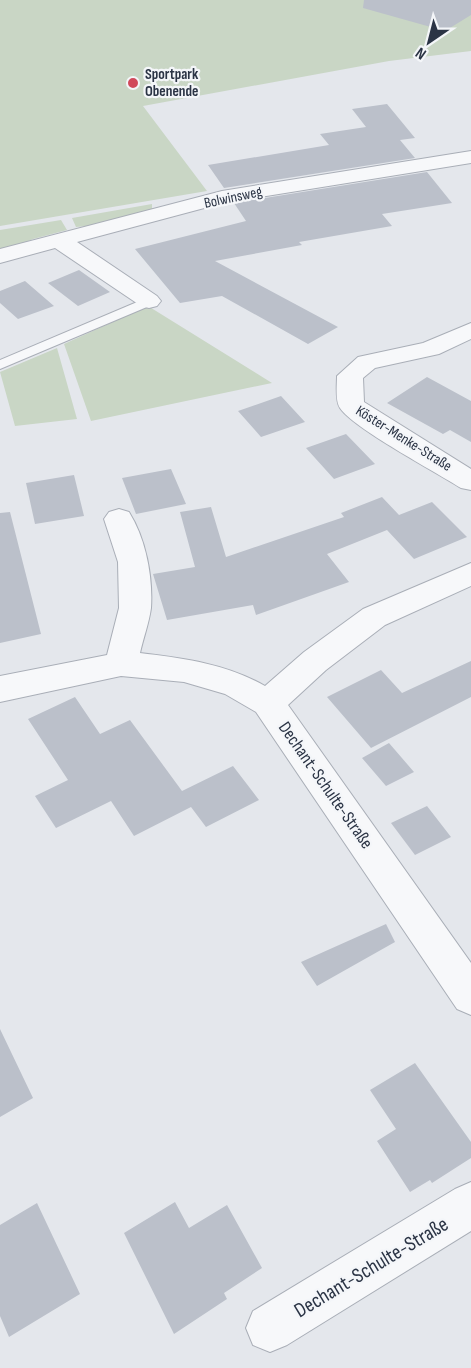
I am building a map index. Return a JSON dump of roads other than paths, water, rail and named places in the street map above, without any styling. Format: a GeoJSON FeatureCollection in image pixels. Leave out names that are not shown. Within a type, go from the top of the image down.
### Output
{"type":"FeatureCollection","features":[{"type":"Feature","properties":{"kind":"street","name":"Bolwinsweg"},"geometry":{"type":"LineString","coordinates":[[0,256],[61,242],[222,197],[471,157]]}},
{"type":"Feature","properties":{"kind":"street"},"geometry":{"type":"LineString","coordinates":[[61,242],[149,301]]}},
{"type":"Feature","properties":{"kind":"street","name":"Köster-Menke-Straße"},"geometry":{"type":"LineString","coordinates":[[471,330],[430,349],[367,362],[350,376],[351,405],[372,421],[471,481]]}},
{"type":"Feature","properties":{"kind":"street"},"geometry":{"type":"LineString","coordinates":[[119,519],[133,562],[135,608],[121,664]]}},
{"type":"Feature","properties":{"kind":"street"},"geometry":{"type":"LineString","coordinates":[[268,703],[315,661],[374,617],[471,574]]}},
{"type":"Feature","properties":{"kind":"street","name":"Dechant-Schulte-Straße"},"geometry":{"type":"LineString","coordinates":[[0,689],[121,664],[184,670],[235,684],[268,703],[471,996]]}},
{"type":"Feature","properties":{"kind":"street","name":"Dechant-Schulte-Straße"},"geometry":{"type":"LineString","coordinates":[[270,1328],[471,1205]]}},
{"type":"Feature","properties":{"kind":"lane"},"geometry":{"type":"LineString","coordinates":[[0,365],[149,301]]}},
{"type":"Feature","properties":{"kind":"place","name":"Sportpark Obenende"},"geometry":{"type":"Point","coordinates":[133,83]}}]}
